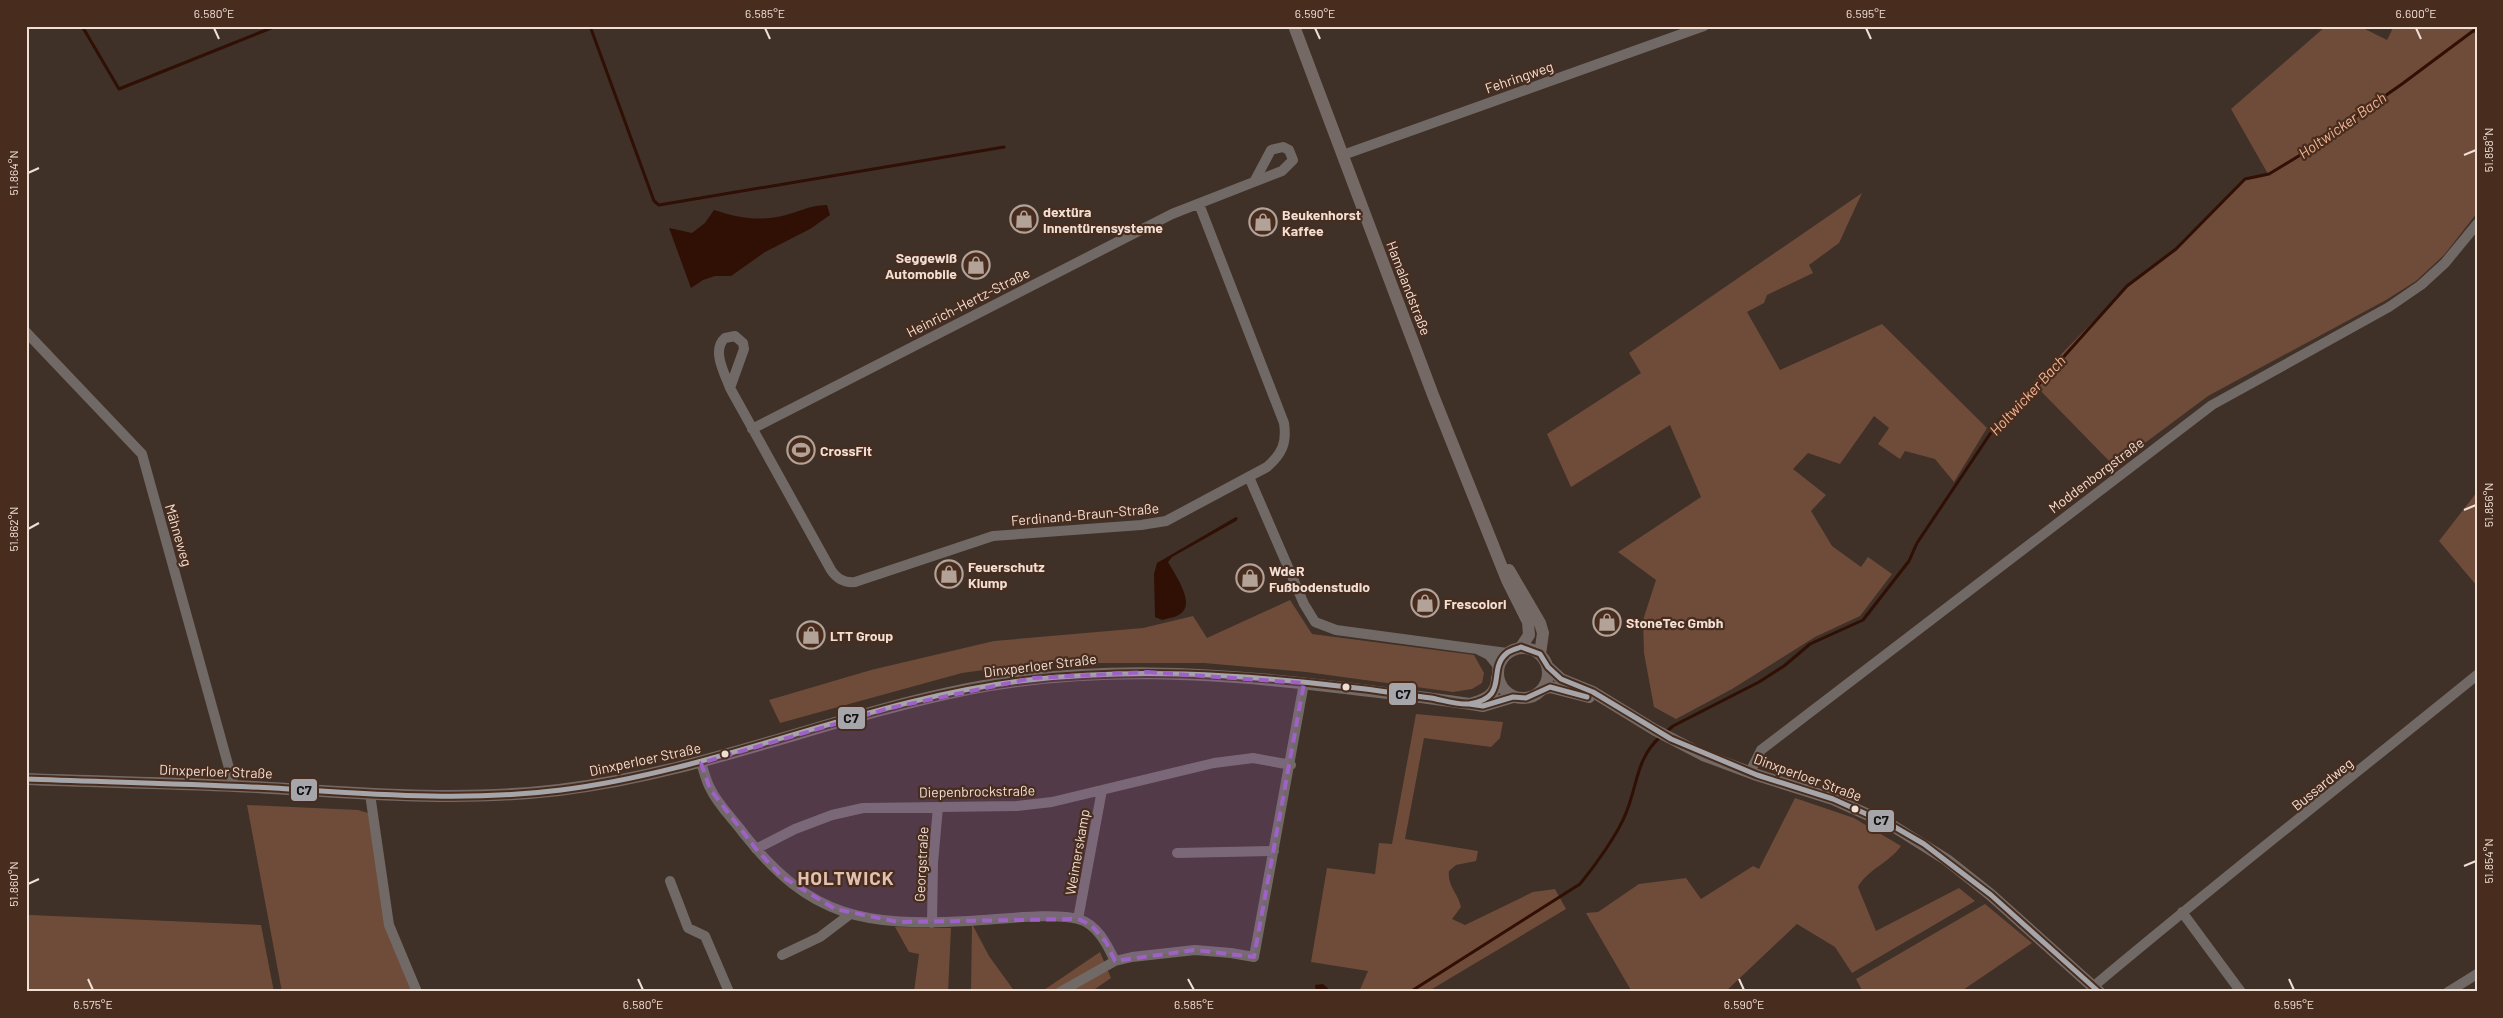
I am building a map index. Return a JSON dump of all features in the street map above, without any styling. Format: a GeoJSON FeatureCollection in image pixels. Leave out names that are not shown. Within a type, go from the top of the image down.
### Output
{"type":"FeatureCollection","features":[{"type":"Feature","properties":{"kind":"main road","name":"Hamalandstraße"},"geometry":{"type":"LineString","coordinates":[[1294,26],[1433,395],[1500,558],[1507,580],[1528,622],[1528,635],[1521,647]]}},
{"type":"Feature","properties":{"kind":"main road","name":"Hamalandstraße"},"geometry":{"type":"LineString","coordinates":[[1500,558],[1514,576],[1540,623],[1543,633],[1540,654]]}},
{"type":"Feature","properties":{"kind":"main road"},"geometry":{"type":"LineString","coordinates":[[1468,704],[1491,694],[1497,686],[1498,672],[1507,653],[1521,647],[1531,649],[1540,654],[1548,667],[1548,675],[1543,688],[1526,698],[1513,697],[1506,692],[1498,672]]}},
{"type":"Feature","properties":{"kind":"main road","name":"Dinxperloer Straße"},"geometry":{"type":"LineString","coordinates":[[1548,667],[1561,679],[1593,692],[1671,739],[1750,772],[1832,799],[1893,826],[1924,844],[1991,895],[2097,989]]}},
{"type":"Feature","properties":{"kind":"main road","name":"Dinxperloer Straße"},"geometry":{"type":"LineString","coordinates":[[26,779],[234,786],[370,794],[488,795],[555,790],[644,777],[701,763],[890,708],[965,690],[1033,678],[1146,672],[1261,678],[1483,706],[1513,697]]}},
{"type":"Feature","properties":{"kind":"main road","name":"Dinxperloer Straße"},"geometry":{"type":"LineString","coordinates":[[1543,688],[1550,687],[1610,703]]}},
{"type":"Feature","properties":{"kind":"street","name":"Fehringweg"},"geometry":{"type":"LineString","coordinates":[[1343,155],[1704,26]]}},
{"type":"Feature","properties":{"kind":"street","name":"Heinrich-Hertz-Straße"},"geometry":{"type":"LineString","coordinates":[[752,429],[1172,214],[1254,182]]}},
{"type":"Feature","properties":{"kind":"street"},"geometry":{"type":"LineString","coordinates":[[1199,204],[1285,431],[1286,440],[1278,458],[1249,477],[1304,604],[1315,622],[1336,630],[1507,653]]}},
{"type":"Feature","properties":{"kind":"street","name":"Moddenborgstraße"},"geometry":{"type":"LineString","coordinates":[[1750,772],[1761,750],[2145,454],[2212,405],[2389,307],[2421,285],[2445,263],[2477,224]]}},
{"type":"Feature","properties":{"kind":"street","name":"Mähneweg"},"geometry":{"type":"LineString","coordinates":[[26,332],[142,454],[234,786]]}},
{"type":"Feature","properties":{"kind":"street"},"geometry":{"type":"LineString","coordinates":[[730,388],[752,429]]}},
{"type":"Feature","properties":{"kind":"street","name":"Ferdinand-Braun-Straße"},"geometry":{"type":"LineString","coordinates":[[752,429],[831,570],[839,580],[849,583],[993,536],[1141,525],[1166,521],[1249,477]]}},
{"type":"Feature","properties":{"kind":"street"},"geometry":{"type":"LineString","coordinates":[[1474,648],[1489,656],[1498,672]]}},
{"type":"Feature","properties":{"kind":"street","name":"Bussardweg"},"geometry":{"type":"LineString","coordinates":[[2097,989],[2150,936],[2477,675]]}},
{"type":"Feature","properties":{"kind":"street"},"geometry":{"type":"LineString","coordinates":[[1060,992],[1115,960],[1195,950],[1254,957],[1304,683]]}},
{"type":"Feature","properties":{"kind":"street","name":"Diepenbrockstraße"},"geometry":{"type":"LineString","coordinates":[[756,849],[795,829],[832,815],[880,806],[1025,806],[1052,802],[1214,763],[1253,758],[1290,765]]}},
{"type":"Feature","properties":{"kind":"street"},"geometry":{"type":"LineString","coordinates":[[701,763],[710,789],[756,849],[781,876],[818,901],[849,915],[880,921],[932,923],[1053,917],[1078,919],[1091,925],[1106,942],[1115,960]]}},
{"type":"Feature","properties":{"kind":"street","name":"Weimerskamp"},"geometry":{"type":"LineString","coordinates":[[1078,919],[1102,790]]}},
{"type":"Feature","properties":{"kind":"street"},"geometry":{"type":"LineString","coordinates":[[370,794],[389,925],[417,992]]}},
{"type":"Feature","properties":{"kind":"street","name":"Georgstraße"},"geometry":{"type":"LineString","coordinates":[[932,923],[933,863],[938,807]]}},
{"type":"Feature","properties":{"kind":"street"},"geometry":{"type":"LineString","coordinates":[[1178,853],[1274,851]]}},
{"type":"Feature","properties":{"kind":"street"},"geometry":{"type":"LineString","coordinates":[[670,881],[688,928],[705,936],[729,992]]}},
{"type":"Feature","properties":{"kind":"street"},"geometry":{"type":"LineString","coordinates":[[2182,912],[2240,992]]}},
{"type":"Feature","properties":{"kind":"street"},"geometry":{"type":"LineString","coordinates":[[782,955],[820,937],[849,915]]}},
{"type":"Feature","properties":{"kind":"street"},"geometry":{"type":"LineString","coordinates":[[2448,992],[2477,974]]}},
{"type":"Feature","properties":{"kind":"highlighted area"},"geometry":{"type":"Polygon","coordinates":[[[1147,672],[1304,683],[1254,957],[1195,950],[1115,961],[1106,942],[1091,925],[1078,919],[898,922],[835,909],[781,876],[756,849],[710,789],[701,763],[890,708],[1033,678],[1147,672]]]}},
{"type":"Feature","properties":{"kind":"shaded area"},"geometry":{"type":"Polygon","coordinates":[[[2326,26],[2359,26],[2387,40],[2394,26],[2477,26],[2473,32],[2477,35],[2477,213],[2444,255],[2416,281],[2386,300],[2208,396],[2114,466],[2033,383],[2129,285],[2176,249],[2245,179],[2268,174],[2231,109],[2326,26]]]}},
{"type":"Feature","properties":{"kind":"shaded area"},"geometry":{"type":"Polygon","coordinates":[[[1862,193],[1839,243],[1809,265],[1813,273],[1767,295],[1764,303],[1747,312],[1780,370],[1882,324],[1987,428],[1954,482],[1935,459],[1905,451],[1900,459],[1878,444],[1889,428],[1874,416],[1840,464],[1808,453],[1793,469],[1826,495],[1811,511],[1832,546],[1861,567],[1868,557],[1892,574],[1860,616],[1815,637],[1732,689],[1676,719],[1654,707],[1644,653],[1643,620],[1656,580],[1618,552],[1701,497],[1670,425],[1571,487],[1547,434],[1641,373],[1629,353],[1862,193]]]}},
{"type":"Feature","properties":{"kind":"shaded area"},"geometry":{"type":"Polygon","coordinates":[[[827,205],[830,215],[810,229],[765,252],[731,276],[715,276],[703,280],[691,288],[669,228],[692,233],[705,223],[714,210],[741,217],[759,219],[777,217],[810,207],[827,205]]]}},
{"type":"Feature","properties":{"kind":"shaded area"},"geometry":{"type":"Polygon","coordinates":[[[2477,492],[2477,586],[2439,541],[2477,492]]]}},
{"type":"Feature","properties":{"kind":"shaded area"},"geometry":{"type":"Polygon","coordinates":[[[1236,517],[1238,518],[1236,521],[1172,557],[1168,562],[1184,592],[1186,605],[1184,610],[1177,616],[1162,620],[1155,617],[1154,574],[1157,563],[1236,517]]]}},
{"type":"Feature","properties":{"kind":"shaded area"},"geometry":{"type":"Polygon","coordinates":[[[1290,600],[1312,634],[1474,655],[1484,673],[1482,683],[1472,689],[1453,692],[1306,672],[1204,663],[1035,663],[962,673],[780,723],[769,700],[871,670],[994,641],[1143,628],[1193,616],[1207,638],[1290,600]]]}},
{"type":"Feature","properties":{"kind":"shaded area"},"geometry":{"type":"Polygon","coordinates":[[[1416,714],[1503,722],[1500,738],[1491,747],[1424,738],[1405,839],[1478,851],[1476,861],[1456,865],[1449,871],[1451,885],[1461,907],[1452,919],[1465,925],[1533,892],[1555,889],[1566,909],[1427,992],[1359,992],[1368,971],[1311,962],[1327,868],[1375,874],[1379,843],[1392,844],[1416,714]]]}},
{"type":"Feature","properties":{"kind":"shaded area"},"geometry":{"type":"Polygon","coordinates":[[[1795,798],[1854,818],[1901,846],[1891,857],[1867,875],[1858,887],[1876,931],[1959,888],[1975,901],[1852,973],[1835,947],[1797,924],[1725,992],[1632,992],[1586,913],[1598,912],[1639,884],[1686,878],[1701,899],[1753,866],[1759,869],[1795,798]]]}},
{"type":"Feature","properties":{"kind":"shaded area"},"geometry":{"type":"Polygon","coordinates":[[[247,805],[358,810],[368,813],[388,931],[412,992],[349,992],[348,990],[282,992],[247,805]]]}},
{"type":"Feature","properties":{"kind":"shaded area"},"geometry":{"type":"Polygon","coordinates":[[[1985,904],[2032,943],[1960,992],[1863,992],[1856,979],[1985,904]]]}},
{"type":"Feature","properties":{"kind":"shaded area"},"geometry":{"type":"Polygon","coordinates":[[[26,916],[261,925],[274,992],[26,992],[26,916]]]}},
{"type":"Feature","properties":{"kind":"shaded area"},"geometry":{"type":"Polygon","coordinates":[[[972,924],[989,956],[1015,992],[971,992],[972,924]]]}},
{"type":"Feature","properties":{"kind":"shaded area"},"geometry":{"type":"Polygon","coordinates":[[[895,927],[951,928],[948,992],[914,992],[919,954],[909,952],[895,927]]]}},
{"type":"Feature","properties":{"kind":"shaded area"},"geometry":{"type":"Polygon","coordinates":[[[1100,952],[1111,978],[1095,989],[1099,992],[1041,992],[1100,952]]]}},
{"type":"Feature","properties":{"kind":"shaded area"},"geometry":{"type":"Polygon","coordinates":[[[1323,984],[1332,992],[1316,992],[1315,985],[1323,984]]]}},
{"type":"Feature","properties":{"kind":"waterway"},"geometry":{"type":"LineString","coordinates":[[82,26],[119,89],[276,26]]}},
{"type":"Feature","properties":{"kind":"waterway"},"geometry":{"type":"LineString","coordinates":[[590,26],[654,201],[659,205],[1004,147]]}},
{"type":"Feature","properties":{"kind":"waterway","name":"Holtwicker Bach"},"geometry":{"type":"LineString","coordinates":[[1666,732],[1673,726],[1759,682],[1784,666],[1810,644],[1863,620],[1909,561],[1917,543],[1998,422],[2042,381],[2127,286],[2176,249],[2245,179],[2269,174],[2302,154],[2402,84],[2477,28]]}},
{"type":"Feature","properties":{"kind":"waterway","name":"Holtwicker Bach"},"geometry":{"type":"LineString","coordinates":[[1410,992],[1580,884],[1599,860],[1617,831],[1630,802],[1642,762],[1653,744],[1661,736]]}},
{"type":"Feature","properties":{"kind":"transit line","name":"C7"},"geometry":{"type":"LineString","coordinates":[[26,779],[418,796],[525,794],[620,780],[679,767],[853,717],[970,689],[1068,676],[1145,673],[1262,678],[1362,689],[1469,704],[1490,695],[1494,689],[1501,660],[1507,653],[1521,647],[1540,654],[1548,667],[1561,679],[1593,692],[1671,739],[1757,775],[1833,799],[1893,826],[1924,844],[1991,895],[2099,992]]}},
{"type":"Feature","properties":{"kind":"transit line","name":"C7"},"geometry":{"type":"LineString","coordinates":[[1469,704],[1483,706],[1513,697],[1526,698],[1550,687],[1587,697]]}},
{"type":"Feature","properties":{"kind":"place","name":"dextüra Innentürensysteme"},"geometry":{"type":"Point","coordinates":[1024,219]}},
{"type":"Feature","properties":{"kind":"place","name":"Beukenhorst Kaffee"},"geometry":{"type":"Point","coordinates":[1263,222]}},
{"type":"Feature","properties":{"kind":"place","name":"Seggewiß Automobile"},"geometry":{"type":"Point","coordinates":[976,265]}},
{"type":"Feature","properties":{"kind":"place","name":"CrossFit"},"geometry":{"type":"Point","coordinates":[801,450]}},
{"type":"Feature","properties":{"kind":"place","name":"Feuerschutz Klump"},"geometry":{"type":"Point","coordinates":[949,574]}},
{"type":"Feature","properties":{"kind":"place","name":"WdeR Fußbodenstudio"},"geometry":{"type":"Point","coordinates":[1250,578]}},
{"type":"Feature","properties":{"kind":"place","name":"Frescolori"},"geometry":{"type":"Point","coordinates":[1425,603]}},
{"type":"Feature","properties":{"kind":"place","name":"StoneTec Gmbh"},"geometry":{"type":"Point","coordinates":[1607,622]}},
{"type":"Feature","properties":{"kind":"place","name":"LTT Group"},"geometry":{"type":"Point","coordinates":[811,635]}},
{"type":"Feature","properties":{"kind":"district","name":"HOLTWICK"},"geometry":{"type":"Point","coordinates":[846,877]}}]}
